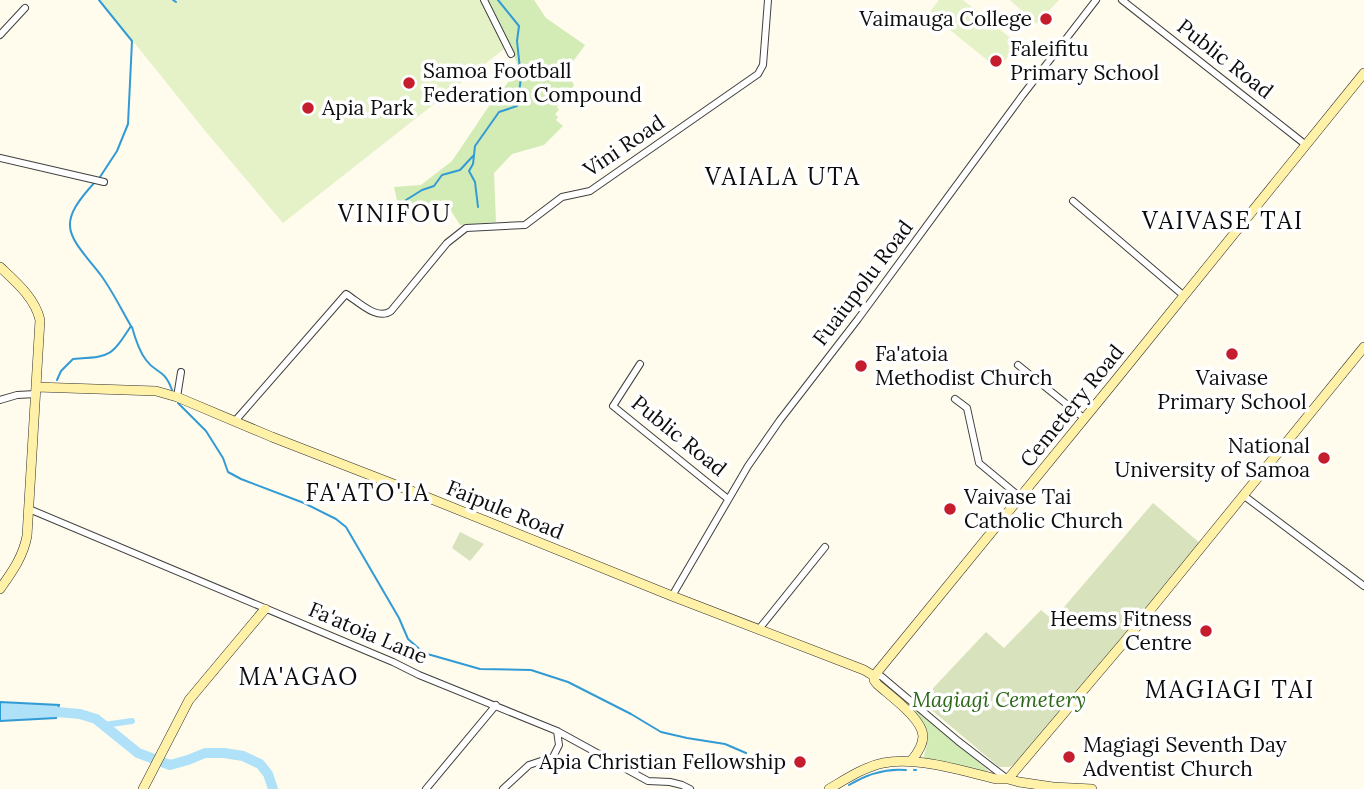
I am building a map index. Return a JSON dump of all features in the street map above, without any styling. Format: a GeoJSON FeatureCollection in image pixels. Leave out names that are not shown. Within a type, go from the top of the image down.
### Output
{"type":"FeatureCollection","features":[{"type":"Feature","properties":{"kind":"street"},"geometry":{"type":"LineString","coordinates":[[484,0],[511,54]]}},
{"type":"Feature","properties":{"kind":"street","name":"Vini Road"},"geometry":{"type":"LineString","coordinates":[[235,421],[346,294],[378,315],[386,315],[447,243],[466,228],[525,225],[562,197],[590,191],[758,74],[763,65],[768,0]]}},
{"type":"Feature","properties":{"kind":"street","name":"Fuaiupolu Road"},"geometry":{"type":"LineString","coordinates":[[672,596],[748,466],[780,420],[1096,0]]}},
{"type":"Feature","properties":{"kind":"street","name":"Public Road"},"geometry":{"type":"LineString","coordinates":[[1122,0],[1306,145]]}},
{"type":"Feature","properties":{"kind":"street"},"geometry":{"type":"LineString","coordinates":[[0,34],[25,8]]}},
{"type":"Feature","properties":{"kind":"street","name":"Cemetery Road"},"geometry":{"type":"LineString","coordinates":[[874,676],[1364,73]]}},
{"type":"Feature","properties":{"kind":"street"},"geometry":{"type":"LineString","coordinates":[[0,158],[103,182]]}},
{"type":"Feature","properties":{"kind":"street"},"geometry":{"type":"LineString","coordinates":[[1073,201],[1184,295]]}},
{"type":"Feature","properties":{"kind":"street"},"geometry":{"type":"LineString","coordinates":[[0,267],[15,280],[37,307],[40,320],[25,548],[0,589]]}},
{"type":"Feature","properties":{"kind":"street"},"geometry":{"type":"LineString","coordinates":[[1007,779],[1125,641],[1364,347]]}},
{"type":"Feature","properties":{"kind":"street","name":"Public Road"},"geometry":{"type":"LineString","coordinates":[[640,364],[613,406],[729,499]]}},
{"type":"Feature","properties":{"kind":"street"},"geometry":{"type":"LineString","coordinates":[[1018,365],[1085,419]]}},
{"type":"Feature","properties":{"kind":"street"},"geometry":{"type":"LineString","coordinates":[[177,397],[181,372]]}},
{"type":"Feature","properties":{"kind":"street"},"geometry":{"type":"LineString","coordinates":[[0,400],[36,390]]}},
{"type":"Feature","properties":{"kind":"street","name":"Faipule Road"},"geometry":{"type":"LineString","coordinates":[[36,390],[156,391],[177,397],[874,676]]}},
{"type":"Feature","properties":{"kind":"street"},"geometry":{"type":"LineString","coordinates":[[955,399],[967,408],[979,463],[1020,497]]}},
{"type":"Feature","properties":{"kind":"street"},"geometry":{"type":"LineString","coordinates":[[1244,495],[1364,586]]}},
{"type":"Feature","properties":{"kind":"street","name":"Fa'atoia Lane"},"geometry":{"type":"LineString","coordinates":[[29,509],[557,731],[648,781],[670,782],[690,789]]}},
{"type":"Feature","properties":{"kind":"street"},"geometry":{"type":"LineString","coordinates":[[759,629],[825,547]]}},
{"type":"Feature","properties":{"kind":"street"},"geometry":{"type":"LineString","coordinates":[[143,789],[189,700],[265,609]]}},
{"type":"Feature","properties":{"kind":"street"},"geometry":{"type":"LineString","coordinates":[[911,761],[922,744],[921,730],[903,706],[877,684],[874,676],[881,676],[1007,779]]}},
{"type":"Feature","properties":{"kind":"street"},"geometry":{"type":"LineString","coordinates":[[426,789],[496,705]]}},
{"type":"Feature","properties":{"kind":"street"},"geometry":{"type":"LineString","coordinates":[[503,789],[530,765],[553,757],[559,746],[557,731]]}},
{"type":"Feature","properties":{"kind":"street"},"geometry":{"type":"LineString","coordinates":[[829,789],[856,773],[881,763],[911,761],[996,779],[1092,789]]}},
{"type":"Feature","properties":{"kind":"green space","name":"Apia Park"},"geometry":{"type":"Polygon","coordinates":[[[100,0],[482,0],[504,49],[283,223],[100,0]]]}},
{"type":"Feature","properties":{"kind":"green space"},"geometry":{"type":"Polygon","coordinates":[[[485,0],[534,0],[546,18],[585,45],[566,71],[574,85],[566,99],[563,98],[557,107],[559,110],[555,114],[558,117],[556,120],[563,126],[544,145],[512,154],[494,173],[496,222],[460,225],[444,200],[400,214],[394,187],[421,185],[452,161],[491,103],[519,69],[511,47],[485,0]]]}},
{"type":"Feature","properties":{"kind":"green space"},"geometry":{"type":"Polygon","coordinates":[[[939,0],[963,0],[1018,44],[998,69],[929,13],[939,0]]]}},
{"type":"Feature","properties":{"kind":"green space"},"geometry":{"type":"Polygon","coordinates":[[[1010,0],[1059,0],[1036,24],[1010,0]]]}},
{"type":"Feature","properties":{"kind":"green space","name":"Magiagi Cemetery"},"geometry":{"type":"Polygon","coordinates":[[[1153,503],[1201,544],[1018,763],[999,767],[921,701],[986,632],[1004,648],[1041,610],[1053,620],[1153,503]]]}},
{"type":"Feature","properties":{"kind":"green space"},"geometry":{"type":"Polygon","coordinates":[[[460,532],[484,544],[470,561],[452,548],[460,532]]]}},
{"type":"Feature","properties":{"kind":"green space"},"geometry":{"type":"Polygon","coordinates":[[[881,681],[988,770],[987,772],[924,757],[928,738],[926,728],[915,713],[881,681]]]}},
{"type":"Feature","properties":{"kind":"water"},"geometry":{"type":"Polygon","coordinates":[[[0,702],[59,705],[56,718],[0,721],[0,702]]]}},
{"type":"Feature","properties":{"kind":"waterway"},"geometry":{"type":"LineString","coordinates":[[99,0],[132,41],[128,124],[117,151],[100,177]]}},
{"type":"Feature","properties":{"kind":"waterway"},"geometry":{"type":"LineString","coordinates":[[478,207],[475,182],[469,171],[473,164],[475,146],[499,112],[517,106],[521,78],[517,41],[519,26],[498,0]]}},
{"type":"Feature","properties":{"kind":"waterway"},"geometry":{"type":"LineString","coordinates":[[406,200],[434,186],[442,175],[460,170],[473,156]]}},
{"type":"Feature","properties":{"kind":"waterway"},"geometry":{"type":"LineString","coordinates":[[57,380],[61,371],[73,359],[103,356],[113,350],[131,326],[104,280],[73,238],[70,229],[75,208],[96,181]]}},
{"type":"Feature","properties":{"kind":"waterway"},"geometry":{"type":"LineString","coordinates":[[132,327],[144,356],[166,378],[172,390]]}},
{"type":"Feature","properties":{"kind":"waterway"},"geometry":{"type":"LineString","coordinates":[[178,403],[206,431],[223,458],[228,472],[304,503],[346,527],[399,618],[408,639],[424,653],[480,669],[531,670],[568,682],[661,732],[725,744],[746,753]]}},
{"type":"Feature","properties":{"kind":"waterway"},"geometry":{"type":"LineString","coordinates":[[45,711],[80,714],[96,719],[138,753],[170,765],[205,753],[243,756],[260,764],[268,774],[273,789]]}},
{"type":"Feature","properties":{"kind":"waterway"},"geometry":{"type":"LineString","coordinates":[[104,725],[132,721]]}},
{"type":"Feature","properties":{"kind":"waterway"},"geometry":{"type":"LineString","coordinates":[[849,785],[876,773],[906,770]]}},
{"type":"Feature","properties":{"kind":"place","name":"Vaimauga College"},"geometry":{"type":"Point","coordinates":[1046,19]}},
{"type":"Feature","properties":{"kind":"place","name":"Faleifitu Primary School"},"geometry":{"type":"Point","coordinates":[996,61]}},
{"type":"Feature","properties":{"kind":"place","name":"Samoa Football Federation Compound"},"geometry":{"type":"Point","coordinates":[409,83]}},
{"type":"Feature","properties":{"kind":"place","name":"Apia Park"},"geometry":{"type":"Point","coordinates":[308,108]}},
{"type":"Feature","properties":{"kind":"place","name":"Vaivase Primary School"},"geometry":{"type":"Point","coordinates":[1232,354]}},
{"type":"Feature","properties":{"kind":"place","name":"Fa'atoia Methodist Church"},"geometry":{"type":"Point","coordinates":[861,366]}},
{"type":"Feature","properties":{"kind":"place","name":"National University of Samoa"},"geometry":{"type":"Point","coordinates":[1324,458]}},
{"type":"Feature","properties":{"kind":"place","name":"Vaivase Tai Catholic Church"},"geometry":{"type":"Point","coordinates":[950,509]}},
{"type":"Feature","properties":{"kind":"place","name":"Heems Fitness Centre"},"geometry":{"type":"Point","coordinates":[1206,631]}},
{"type":"Feature","properties":{"kind":"place","name":"Magiagi Seventh Day Adventist Church"},"geometry":{"type":"Point","coordinates":[1069,757]}},
{"type":"Feature","properties":{"kind":"place","name":"Apia Christian Fellowship"},"geometry":{"type":"Point","coordinates":[800,762]}},
{"type":"Feature","properties":{"kind":"district","name":"VAIALA UTA"},"geometry":{"type":"Point","coordinates":[783,177]}},
{"type":"Feature","properties":{"kind":"district","name":"VINIFOU"},"geometry":{"type":"Point","coordinates":[395,214]}},
{"type":"Feature","properties":{"kind":"district","name":"VAIVASE TAI"},"geometry":{"type":"Point","coordinates":[1223,221]}},
{"type":"Feature","properties":{"kind":"district","name":"FA'ATO'IA"},"geometry":{"type":"Point","coordinates":[368,493]}},
{"type":"Feature","properties":{"kind":"district","name":"MA'AGAO"},"geometry":{"type":"Point","coordinates":[299,677]}},
{"type":"Feature","properties":{"kind":"district","name":"MAGIAGI TAI"},"geometry":{"type":"Point","coordinates":[1230,690]}}]}
